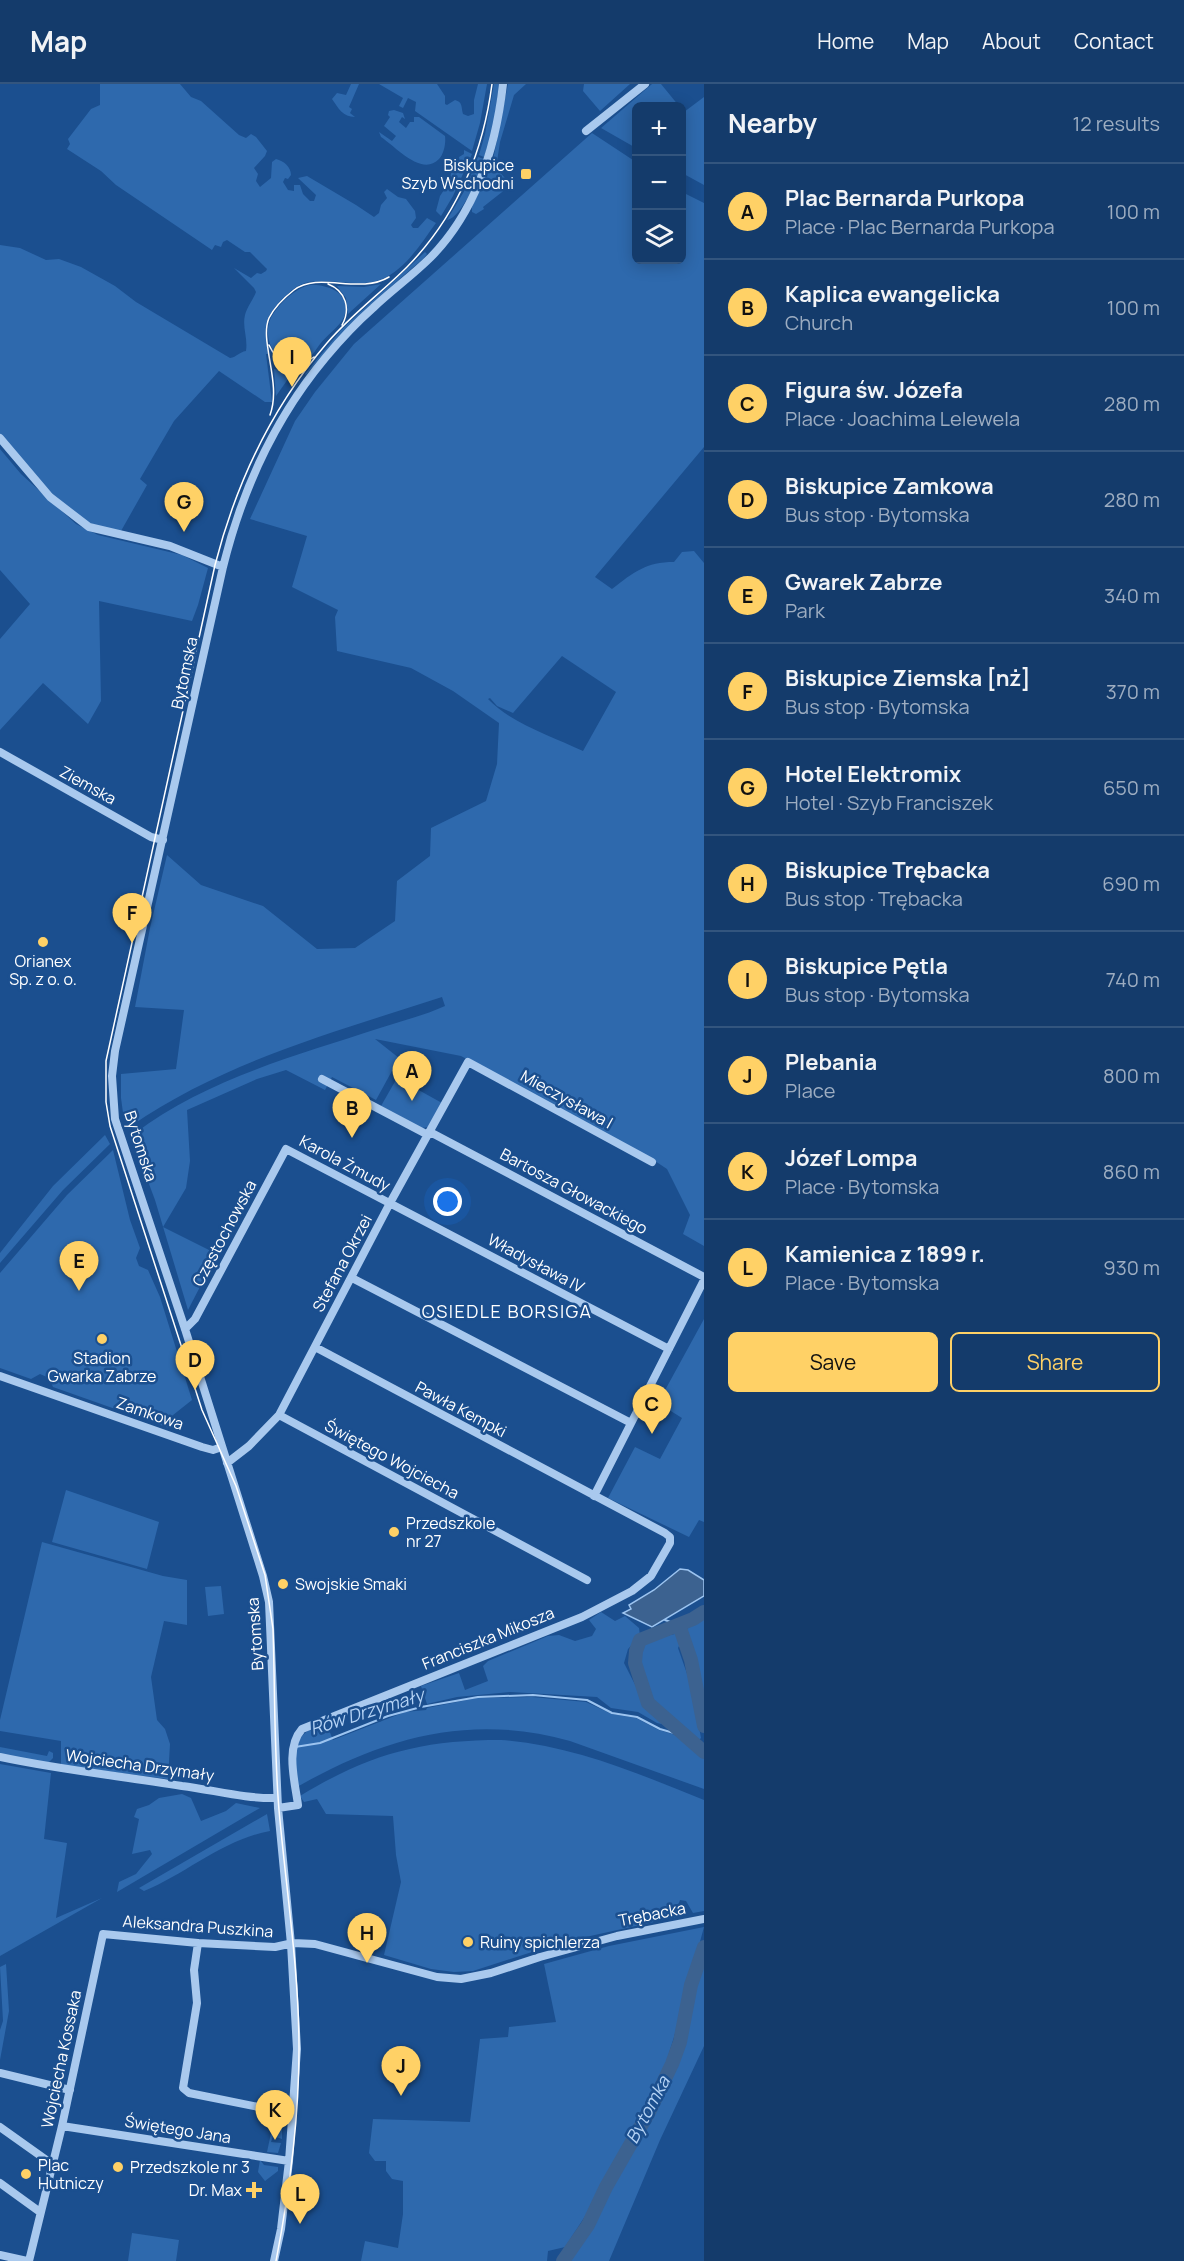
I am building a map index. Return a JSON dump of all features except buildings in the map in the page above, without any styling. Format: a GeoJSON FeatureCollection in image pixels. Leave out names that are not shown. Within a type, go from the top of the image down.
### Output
{"type":"FeatureCollection","features":[{"type":"Feature","properties":{"kind":"street","name":"Bytomska"},"geometry":{"type":"LineString","coordinates":[[274,2261],[281,2229],[289,2161],[297,2049],[291,1944],[277,1798],[269,1602],[263,1576],[185,1329],[115,1119],[112,1076],[115,1051],[223,567],[247,491],[270,441],[293,401],[321,363],[372,308],[427,262],[459,220],[477,187],[488,160],[496,131],[503,84]]}},
{"type":"Feature","properties":{"kind":"street"},"geometry":{"type":"LineString","coordinates":[[586,131],[645,84]]}},
{"type":"Feature","properties":{"kind":"street"},"geometry":{"type":"LineString","coordinates":[[0,438],[50,497],[89,527],[170,546],[223,567]]}},
{"type":"Feature","properties":{"kind":"street","name":"Ziemska"},"geometry":{"type":"LineString","coordinates":[[0,752],[152,837],[163,840]]}},
{"type":"Feature","properties":{"kind":"street","name":"Stefana Okrzei"},"geometry":{"type":"LineString","coordinates":[[227,1463],[249,1446],[279,1415],[390,1203],[468,1062]]}},
{"type":"Feature","properties":{"kind":"street","name":"Mieczysława I"},"geometry":{"type":"LineString","coordinates":[[468,1062],[652,1162]]}},
{"type":"Feature","properties":{"kind":"street","name":"Bartosza Głowackiego"},"geometry":{"type":"LineString","coordinates":[[322,1079],[704,1278]]}},
{"type":"Feature","properties":{"kind":"street","name":"Karola Żmudy"},"geometry":{"type":"LineString","coordinates":[[286,1149],[390,1203]]}},
{"type":"Feature","properties":{"kind":"street","name":"Częstochowska"},"geometry":{"type":"LineString","coordinates":[[185,1329],[195,1319],[286,1149]]}},
{"type":"Feature","properties":{"kind":"street","name":"Władysława IV"},"geometry":{"type":"LineString","coordinates":[[390,1203],[669,1349]]}},
{"type":"Feature","properties":{"kind":"street"},"geometry":{"type":"LineString","coordinates":[[352,1278],[631,1423]]}},
{"type":"Feature","properties":{"kind":"street"},"geometry":{"type":"LineString","coordinates":[[594,1496],[704,1278]]}},
{"type":"Feature","properties":{"kind":"street","name":"Pawła Kempki"},"geometry":{"type":"LineString","coordinates":[[315,1347],[594,1496]]}},
{"type":"Feature","properties":{"kind":"street","name":"Zamkowa"},"geometry":{"type":"LineString","coordinates":[[0,1376],[202,1447],[213,1450],[222,1447]]}},
{"type":"Feature","properties":{"kind":"street","name":"Świętego Wojciecha"},"geometry":{"type":"LineString","coordinates":[[279,1415],[587,1580]]}},
{"type":"Feature","properties":{"kind":"street","name":"Franciszka Mikosza"},"geometry":{"type":"LineString","coordinates":[[278,1808],[297,1805],[294,1743],[302,1729],[582,1617],[632,1591],[651,1576],[668,1549],[670,1537],[594,1496]]}},
{"type":"Feature","properties":{"kind":"street","name":"Wojciecha Drzymały"},"geometry":{"type":"LineString","coordinates":[[0,1757],[57,1769],[179,1785],[255,1798],[277,1798]]}},
{"type":"Feature","properties":{"kind":"street","name":"Trębacka"},"geometry":{"type":"LineString","coordinates":[[291,1944],[315,1944],[437,1977],[461,1979],[617,1936],[704,1919]]}},
{"type":"Feature","properties":{"kind":"street","name":"Aleksandra Puszkina"},"geometry":{"type":"LineString","coordinates":[[103,1934],[198,1943],[275,1947],[291,1944]]}},
{"type":"Feature","properties":{"kind":"street","name":"Wojciecha Kossaka"},"geometry":{"type":"LineString","coordinates":[[28,2261],[62,2126],[103,1934]]}},
{"type":"Feature","properties":{"kind":"street"},"geometry":{"type":"LineString","coordinates":[[198,1943],[194,1970],[197,2003],[183,2088],[189,2093],[293,2114]]}},
{"type":"Feature","properties":{"kind":"street"},"geometry":{"type":"LineString","coordinates":[[0,2073],[70,2090]]}},
{"type":"Feature","properties":{"kind":"street","name":"Świętego Jana"},"geometry":{"type":"LineString","coordinates":[[62,2126],[289,2161]]}},
{"type":"Feature","properties":{"kind":"street"},"geometry":{"type":"LineString","coordinates":[[0,2127],[52,2164]]}},
{"type":"Feature","properties":{"kind":"street"},"geometry":{"type":"LineString","coordinates":[[0,2183],[40,2212]]}},
{"type":"Feature","properties":{"kind":"street"},"geometry":{"type":"LineString","coordinates":[[0,2255],[28,2261]]}},
{"type":"Feature","properties":{"kind":"shaded area"},"geometry":{"type":"Polygon","coordinates":[[[100,84],[180,84],[191,97],[201,101],[239,135],[246,138],[251,134],[267,151],[254,168],[258,174],[256,181],[260,187],[271,178],[272,162],[276,159],[290,169],[291,175],[283,182],[288,190],[294,191],[294,185],[300,185],[303,194],[310,201],[314,201],[316,195],[298,178],[307,176],[374,217],[379,213],[381,205],[387,198],[384,192],[387,189],[398,197],[406,199],[415,211],[416,218],[411,225],[413,228],[418,228],[427,218],[436,223],[406,262],[391,275],[372,282],[361,283],[309,282],[295,288],[282,299],[271,312],[266,324],[268,354],[266,354],[272,402],[265,402],[219,371],[174,421],[140,479],[147,485],[121,531],[98,527],[71,510],[45,486],[0,434],[0,245],[20,248],[46,260],[59,259],[81,267],[230,358],[246,351],[245,315],[256,292],[234,268],[251,278],[267,269],[250,252],[245,252],[227,240],[221,247],[215,245],[212,250],[67,149],[70,144],[68,139],[91,109],[100,105],[100,84]]]}},
{"type":"Feature","properties":{"kind":"shaded area"},"geometry":{"type":"Polygon","coordinates":[[[351,84],[359,84],[349,107],[352,109],[350,113],[355,117],[344,114],[332,99],[337,93],[346,95],[351,84]]]}},
{"type":"Feature","properties":{"kind":"shaded area"},"geometry":{"type":"Polygon","coordinates":[[[379,84],[437,84],[445,96],[445,104],[458,101],[463,114],[468,116],[474,114],[474,100],[478,84],[487,84],[472,151],[415,111],[416,102],[408,98],[403,108],[399,106],[403,98],[379,84]]]}},
{"type":"Feature","properties":{"kind":"shaded area"},"geometry":{"type":"Polygon","coordinates":[[[494,84],[499,84],[493,130],[484,157],[479,155],[494,84]]]}},
{"type":"Feature","properties":{"kind":"shaded area"},"geometry":{"type":"Polygon","coordinates":[[[508,84],[526,84],[514,95],[500,142],[496,168],[511,185],[476,214],[472,212],[472,207],[493,160],[508,84]]]}},
{"type":"Feature","properties":{"kind":"shaded area"},"geometry":{"type":"Polygon","coordinates":[[[584,84],[630,84],[600,111],[583,91],[584,84]]]}},
{"type":"Feature","properties":{"kind":"shaded area"},"geometry":{"type":"Polygon","coordinates":[[[652,84],[661,84],[676,102],[632,102],[632,146],[601,128],[652,84]]]}},
{"type":"Feature","properties":{"kind":"shaded area"},"geometry":{"type":"Polygon","coordinates":[[[704,97],[704,185],[686,175],[686,110],[704,97]]]}},
{"type":"Feature","properties":{"kind":"shaded area"},"geometry":{"type":"Polygon","coordinates":[[[389,111],[403,113],[405,119],[402,117],[399,122],[406,128],[410,122],[414,122],[414,117],[419,117],[445,136],[444,148],[439,159],[432,164],[417,163],[381,137],[379,132],[392,141],[396,136],[384,126],[390,117],[389,111]]]}},
{"type":"Feature","properties":{"kind":"shaded area"},"geometry":{"type":"Polygon","coordinates":[[[592,133],[632,159],[632,264],[686,264],[686,194],[704,203],[704,447],[595,577],[612,589],[641,569],[664,562],[674,562],[682,552],[694,551],[704,563],[704,1246],[683,1234],[690,1215],[667,1169],[652,1159],[461,1056],[375,1039],[399,1058],[376,1100],[332,1077],[325,1090],[286,1070],[257,1079],[187,1110],[190,1161],[186,1188],[163,1227],[140,1160],[134,1134],[191,1098],[252,1071],[445,1006],[442,997],[321,1036],[204,1083],[131,1126],[124,1120],[121,1074],[176,1069],[184,1010],[135,1007],[167,855],[201,885],[263,906],[317,949],[355,948],[395,921],[397,881],[430,856],[431,828],[486,801],[497,764],[499,723],[453,691],[411,668],[337,651],[335,617],[338,610],[292,587],[307,536],[250,519],[295,421],[354,344],[592,133]],[[562,656],[513,713],[497,706],[490,698],[488,699],[509,716],[583,751],[616,692],[562,656]]]}},
{"type":"Feature","properties":{"kind":"shaded area"},"geometry":{"type":"Polygon","coordinates":[[[464,150],[472,154],[441,216],[436,211],[440,196],[446,187],[451,170],[460,163],[459,157],[464,154],[464,150]]]}},
{"type":"Feature","properties":{"kind":"shaded area"},"geometry":{"type":"Polygon","coordinates":[[[478,157],[484,159],[470,194],[459,211],[447,220],[466,188],[478,157]]]}},
{"type":"Feature","properties":{"kind":"shaded area"},"geometry":{"type":"Polygon","coordinates":[[[425,252],[427,254],[423,259],[362,314],[306,375],[341,330],[425,252]]]}},
{"type":"Feature","properties":{"kind":"shaded area"},"geometry":{"type":"Polygon","coordinates":[[[381,284],[348,314],[346,298],[337,286],[364,287],[381,284]]]}},
{"type":"Feature","properties":{"kind":"shaded area"},"geometry":{"type":"Polygon","coordinates":[[[311,285],[325,286],[337,292],[345,302],[344,317],[310,357],[301,361],[287,360],[276,353],[269,341],[270,320],[287,298],[299,289],[311,285]]]}},
{"type":"Feature","properties":{"kind":"shaded area"},"geometry":{"type":"Polygon","coordinates":[[[274,369],[293,372],[276,396],[274,369]]]}},
{"type":"Feature","properties":{"kind":"shaded area"},"geometry":{"type":"Polygon","coordinates":[[[0,449],[21,474],[76,524],[98,535],[182,555],[208,568],[192,621],[99,601],[101,701],[88,724],[43,683],[0,730],[0,639],[30,604],[0,570],[0,449]]]}},
{"type":"Feature","properties":{"kind":"shaded area"},"geometry":{"type":"Polygon","coordinates":[[[397,1078],[442,1103],[429,1127],[422,1128],[381,1106],[397,1078]]]}},
{"type":"Feature","properties":{"kind":"shaded area"},"geometry":{"type":"Polygon","coordinates":[[[105,1135],[110,1144],[63,1190],[0,1263],[0,1253],[53,1186],[105,1135]]]}},
{"type":"Feature","properties":{"kind":"shaded area"},"geometry":{"type":"Polygon","coordinates":[[[113,1150],[130,1220],[140,1248],[136,1258],[139,1266],[148,1270],[160,1297],[192,1400],[168,1419],[172,1425],[169,1428],[53,1387],[49,1378],[40,1374],[31,1379],[0,1368],[0,1273],[67,1195],[113,1150]]]}},
{"type":"Feature","properties":{"kind":"shaded area"},"geometry":{"type":"Polygon","coordinates":[[[163,1227],[217,1254],[188,1310],[163,1227]]]}},
{"type":"Feature","properties":{"kind":"shaded area"},"geometry":{"type":"Polygon","coordinates":[[[704,1319],[704,1522],[699,1520],[689,1537],[608,1498],[635,1447],[660,1459],[682,1418],[658,1403],[704,1319]]]}},
{"type":"Feature","properties":{"kind":"shaded area"},"geometry":{"type":"Polygon","coordinates":[[[66,1490],[159,1522],[147,1569],[52,1542],[66,1490]]]}},
{"type":"Feature","properties":{"kind":"shaded area"},"geometry":{"type":"Polygon","coordinates":[[[42,1542],[163,1576],[187,1580],[187,1625],[164,1621],[151,1677],[157,1720],[165,1729],[170,1744],[168,1779],[66,1766],[61,1764],[61,1741],[0,1731],[0,1720],[42,1542]]]}},
{"type":"Feature","properties":{"kind":"shaded area"},"geometry":{"type":"Polygon","coordinates":[[[680,1569],[688,1570],[704,1580],[704,1596],[652,1627],[623,1613],[631,1609],[629,1605],[654,1590],[680,1569]]]}},
{"type":"Feature","properties":{"kind":"shaded area"},"geometry":{"type":"Polygon","coordinates":[[[221,1586],[224,1614],[208,1616],[205,1587],[221,1586]]]}},
{"type":"Feature","properties":{"kind":"shaded area"},"geometry":{"type":"Polygon","coordinates":[[[601,1612],[615,1621],[625,1616],[639,1628],[640,1636],[628,1649],[624,1663],[649,1712],[666,1725],[657,1723],[638,1712],[611,1708],[597,1697],[510,1692],[457,1697],[427,1704],[421,1686],[459,1673],[465,1690],[488,1681],[483,1666],[488,1661],[548,1636],[559,1635],[575,1641],[592,1636],[596,1629],[589,1620],[601,1612]]]}},
{"type":"Feature","properties":{"kind":"shaded area"},"geometry":{"type":"Polygon","coordinates":[[[704,1618],[704,1704],[693,1649],[683,1635],[687,1633],[685,1630],[704,1618]]]}},
{"type":"Feature","properties":{"kind":"shaded area"},"geometry":{"type":"Polygon","coordinates":[[[679,1633],[682,1640],[678,1648],[692,1688],[701,1738],[699,1740],[653,1704],[638,1660],[641,1642],[679,1633]]]}},
{"type":"Feature","properties":{"kind":"shaded area"},"geometry":{"type":"Polygon","coordinates":[[[532,1697],[586,1702],[612,1714],[636,1718],[659,1730],[689,1739],[704,1756],[704,1789],[570,1741],[533,1733],[498,1729],[463,1730],[396,1743],[362,1755],[297,1787],[297,1745],[304,1734],[312,1729],[327,1725],[333,1740],[405,1712],[426,1710],[477,1698],[532,1697]]]}},
{"type":"Feature","properties":{"kind":"shaded area"},"geometry":{"type":"Polygon","coordinates":[[[501,1740],[579,1754],[704,1800],[704,1911],[693,1913],[686,1901],[680,1900],[676,1911],[681,1916],[563,1942],[473,1971],[454,1972],[431,1969],[384,1955],[401,1882],[393,1816],[326,1814],[317,1799],[304,1802],[300,1796],[349,1770],[396,1752],[446,1743],[501,1740]]]}},
{"type":"Feature","properties":{"kind":"shaded area"},"geometry":{"type":"Polygon","coordinates":[[[0,1747],[47,1756],[49,1751],[53,1753],[53,1758],[48,1763],[0,1754],[0,1747]]]}},
{"type":"Feature","properties":{"kind":"shaded area"},"geometry":{"type":"Polygon","coordinates":[[[0,1764],[51,1773],[44,1839],[67,1843],[56,1918],[102,1898],[0,1956],[0,1764]]]}},
{"type":"Feature","properties":{"kind":"shaded area"},"geometry":{"type":"Polygon","coordinates":[[[182,1794],[191,1798],[201,1821],[226,1811],[236,1803],[260,1808],[117,1892],[119,1882],[136,1874],[152,1854],[150,1850],[132,1854],[139,1819],[134,1817],[137,1809],[159,1798],[182,1794]]]}},
{"type":"Feature","properties":{"kind":"shaded area"},"geometry":{"type":"Polygon","coordinates":[[[267,1814],[270,1831],[237,1841],[144,1891],[139,1888],[267,1814]]]}},
{"type":"Feature","properties":{"kind":"shaded area"},"geometry":{"type":"Polygon","coordinates":[[[704,1927],[664,2069],[597,2198],[565,2247],[548,2251],[547,2261],[361,2261],[365,2241],[398,2248],[403,2214],[403,2181],[392,2179],[386,2171],[386,2161],[375,2161],[369,2153],[373,2119],[470,2122],[480,2039],[508,2037],[509,2027],[556,2022],[544,1964],[609,1946],[704,1927]]]}},
{"type":"Feature","properties":{"kind":"shaded area"},"geometry":{"type":"Polygon","coordinates":[[[704,1957],[704,2046],[660,2140],[609,2261],[570,2261],[593,2228],[603,2203],[639,2140],[665,2086],[680,2051],[694,1986],[704,1957]]]}},
{"type":"Feature","properties":{"kind":"shaded area"},"geometry":{"type":"Polygon","coordinates":[[[6,1964],[9,2011],[0,2060],[0,2030],[3,2021],[0,1967],[6,1964]]]}},
{"type":"Feature","properties":{"kind":"shaded area"},"geometry":{"type":"Polygon","coordinates":[[[274,2119],[282,2125],[282,2139],[273,2136],[271,2142],[281,2143],[278,2153],[267,2152],[274,2119]]]}},
{"type":"Feature","properties":{"kind":"shaded area"},"geometry":{"type":"Polygon","coordinates":[[[260,2160],[264,2165],[278,2167],[278,2171],[265,2181],[258,2172],[260,2160]]]}},
{"type":"Feature","properties":{"kind":"shaded area"},"geometry":{"type":"Polygon","coordinates":[[[132,2233],[179,2240],[176,2261],[128,2261],[132,2233]]]}},
{"type":"Feature","properties":{"kind":"waterway","name":"Bytomka"},"geometry":{"type":"LineString","coordinates":[[704,1612],[693,1619],[640,1640],[635,1663],[648,1703],[704,1752]]}},
{"type":"Feature","properties":{"kind":"waterway"},"geometry":{"type":"LineString","coordinates":[[665,1620],[679,1625]]}},
{"type":"Feature","properties":{"kind":"waterway","name":"Bytomka"},"geometry":{"type":"LineString","coordinates":[[679,1625],[691,1660],[704,1726]]}},
{"type":"Feature","properties":{"kind":"waterway","name":"Rów Drzymały"},"geometry":{"type":"LineString","coordinates":[[295,1747],[320,1743],[388,1716],[421,1707],[478,1697],[533,1695],[587,1700],[612,1713],[637,1717],[660,1729],[691,1738]]}},
{"type":"Feature","properties":{"kind":"waterway","name":"Bytomka"},"geometry":{"type":"LineString","coordinates":[[563,2261],[588,2225],[606,2187],[649,2112],[672,2064],[680,2042],[691,1985],[704,1947]]}},
{"type":"Feature","properties":{"kind":"tram line"},"geometry":{"type":"LineString","coordinates":[[276,2261],[292,2155],[299,2049],[295,1959],[277,1787],[273,1629],[265,1575],[236,1486],[202,1410],[110,1126],[106,1102],[106,1061],[215,565],[245,476],[273,420],[307,368],[346,323],[407,267],[440,227],[474,159],[482,135],[492,84]]}},
{"type":"Feature","properties":{"kind":"tram line"},"geometry":{"type":"LineString","coordinates":[[270,415],[274,390],[267,327],[269,318],[283,299],[294,290],[315,282],[365,284],[389,277]]}},
{"type":"Feature","properties":{"kind":"tram line"},"geometry":{"type":"LineString","coordinates":[[328,284],[339,291],[345,301],[346,313],[342,325]]}},
{"type":"Feature","properties":{"kind":"tram line"},"geometry":{"type":"LineString","coordinates":[[269,345],[277,356],[288,362],[301,362],[314,357]]}},
{"type":"Feature","properties":{"kind":"place","name":"Biskupice Szyb Wschodni"},"geometry":{"type":"Point","coordinates":[526,174]}},
{"type":"Feature","properties":{"kind":"place","name":"Biskupice Pętla"},"geometry":{"type":"Point","coordinates":[292,387]}},
{"type":"Feature","properties":{"kind":"place","name":"Hotel Elektromix"},"geometry":{"type":"Point","coordinates":[184,532]}},
{"type":"Feature","properties":{"kind":"place","name":"Orianex Sp. z o. o."},"geometry":{"type":"Point","coordinates":[43,942]}},
{"type":"Feature","properties":{"kind":"place","name":"Biskupice Ziemska [nż]"},"geometry":{"type":"Point","coordinates":[132,943]}},
{"type":"Feature","properties":{"kind":"place","name":"Plac Bernarda Purkopa"},"geometry":{"type":"Point","coordinates":[412,1101]}},
{"type":"Feature","properties":{"kind":"place","name":"Kaplica ewangelicka"},"geometry":{"type":"Point","coordinates":[352,1138]}},
{"type":"Feature","properties":{"kind":"place","name":"Gwarek Zabrze"},"geometry":{"type":"Point","coordinates":[79,1291]}},
{"type":"Feature","properties":{"kind":"place","name":"Stadion Gwarka Zabrze"},"geometry":{"type":"Point","coordinates":[102,1339]}},
{"type":"Feature","properties":{"kind":"place","name":"Biskupice Zamkowa"},"geometry":{"type":"Point","coordinates":[195,1390]}},
{"type":"Feature","properties":{"kind":"place","name":"Figura św. Józefa"},"geometry":{"type":"Point","coordinates":[652,1434]}},
{"type":"Feature","properties":{"kind":"place","name":"Przedszkole nr 27"},"geometry":{"type":"Point","coordinates":[394,1532]}},
{"type":"Feature","properties":{"kind":"place","name":"Swojskie Smaki"},"geometry":{"type":"Point","coordinates":[283,1584]}},
{"type":"Feature","properties":{"kind":"place","name":"Ruiny spichlerza"},"geometry":{"type":"Point","coordinates":[468,1942]}},
{"type":"Feature","properties":{"kind":"place","name":"Biskupice Trębacka"},"geometry":{"type":"Point","coordinates":[367,1963]}},
{"type":"Feature","properties":{"kind":"place","name":"Plebania"},"geometry":{"type":"Point","coordinates":[401,2096]}},
{"type":"Feature","properties":{"kind":"place","name":"Józef Lompa"},"geometry":{"type":"Point","coordinates":[275,2140]}},
{"type":"Feature","properties":{"kind":"place","name":"Przedszkole nr 3"},"geometry":{"type":"Point","coordinates":[118,2167]}},
{"type":"Feature","properties":{"kind":"place","name":"Plac Hutniczy"},"geometry":{"type":"Point","coordinates":[26,2174]}},
{"type":"Feature","properties":{"kind":"place","name":"Dr. Max"},"geometry":{"type":"Point","coordinates":[254,2190]}},
{"type":"Feature","properties":{"kind":"place","name":"Kamienica z 1899 r."},"geometry":{"type":"Point","coordinates":[300,2224]}},
{"type":"Feature","properties":{"kind":"district","name":"OSIEDLE BORSIGA"},"geometry":{"type":"Point","coordinates":[507,1312]}}]}
